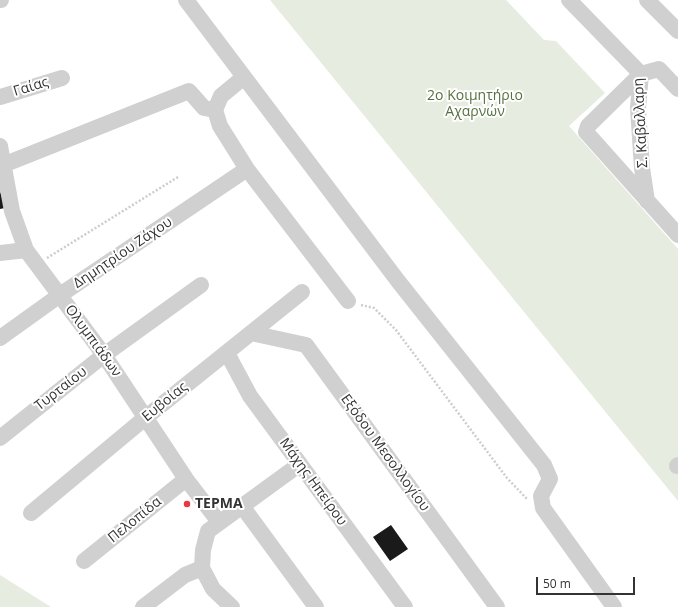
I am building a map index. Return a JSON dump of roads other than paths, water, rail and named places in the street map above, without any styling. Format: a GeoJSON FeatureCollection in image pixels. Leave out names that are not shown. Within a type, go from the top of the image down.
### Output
{"type":"FeatureCollection","features":[{"type":"Feature","properties":{"kind":"street"},"geometry":{"type":"LineString","coordinates":[[186,0],[398,281],[544,465],[550,479],[541,496],[543,508],[614,607]]}},
{"type":"Feature","properties":{"kind":"street","name":"Σ. Καβαλλαρη"},"geometry":{"type":"LineString","coordinates":[[569,0],[641,74],[638,108],[642,168],[648,201]]}},
{"type":"Feature","properties":{"kind":"street"},"geometry":{"type":"LineString","coordinates":[[647,0],[678,31]]}},
{"type":"Feature","properties":{"kind":"street"},"geometry":{"type":"LineString","coordinates":[[678,89],[658,68],[641,74],[588,126],[586,132],[678,235]]}},
{"type":"Feature","properties":{"kind":"street"},"geometry":{"type":"LineString","coordinates":[[244,77],[221,96],[214,110],[220,126],[247,169],[348,301]]}},
{"type":"Feature","properties":{"kind":"street","name":"Γαίας"},"geometry":{"type":"LineString","coordinates":[[0,97],[62,78]]}},
{"type":"Feature","properties":{"kind":"street"},"geometry":{"type":"LineString","coordinates":[[3,165],[190,91],[204,108],[214,110]]}},
{"type":"Feature","properties":{"kind":"street","name":"Ολυμπιάδων"},"geometry":{"type":"LineString","coordinates":[[0,146],[12,212],[26,250],[104,355],[186,479],[219,522]]}},
{"type":"Feature","properties":{"kind":"street","name":"Δημητρίου Ζάχου"},"geometry":{"type":"LineString","coordinates":[[0,338],[60,295],[247,169]]}},
{"type":"Feature","properties":{"kind":"street"},"geometry":{"type":"LineString","coordinates":[[0,252],[26,250]]}},
{"type":"Feature","properties":{"kind":"street","name":"Τυρταίου"},"geometry":{"type":"LineString","coordinates":[[0,438],[104,355],[201,285]]}},
{"type":"Feature","properties":{"kind":"street","name":"Ευβοίας"},"geometry":{"type":"LineString","coordinates":[[30,513],[145,418],[302,292]]}},
{"type":"Feature","properties":{"kind":"street","name":"Εξόδου Μεσολλογίου"},"geometry":{"type":"LineString","coordinates":[[251,333],[306,345],[497,607]]}},
{"type":"Feature","properties":{"kind":"street","name":"Μάχης Ηπείρου"},"geometry":{"type":"LineString","coordinates":[[227,353],[250,396],[405,607]]}},
{"type":"Feature","properties":{"kind":"street"},"geometry":{"type":"LineString","coordinates":[[232,607],[213,590],[202,568],[203,550],[208,531],[300,464]]}},
{"type":"Feature","properties":{"kind":"street","name":"Πελοπίδα"},"geometry":{"type":"LineString","coordinates":[[84,561],[186,479]]}},
{"type":"Feature","properties":{"kind":"street"},"geometry":{"type":"LineString","coordinates":[[242,506],[316,607]]}},
{"type":"Feature","properties":{"kind":"street"},"geometry":{"type":"LineString","coordinates":[[143,607],[185,575],[202,568]]}},
{"type":"Feature","properties":{"kind":"place","name":"ΤΕΡΜΑ"},"geometry":{"type":"Point","coordinates":[187,504]}},
{"type":"Feature","properties":{"kind":"park label","name":"2ο Κοιμητήριο Αχαρνών"},"geometry":{"type":"Point","coordinates":[475,104]}}]}
